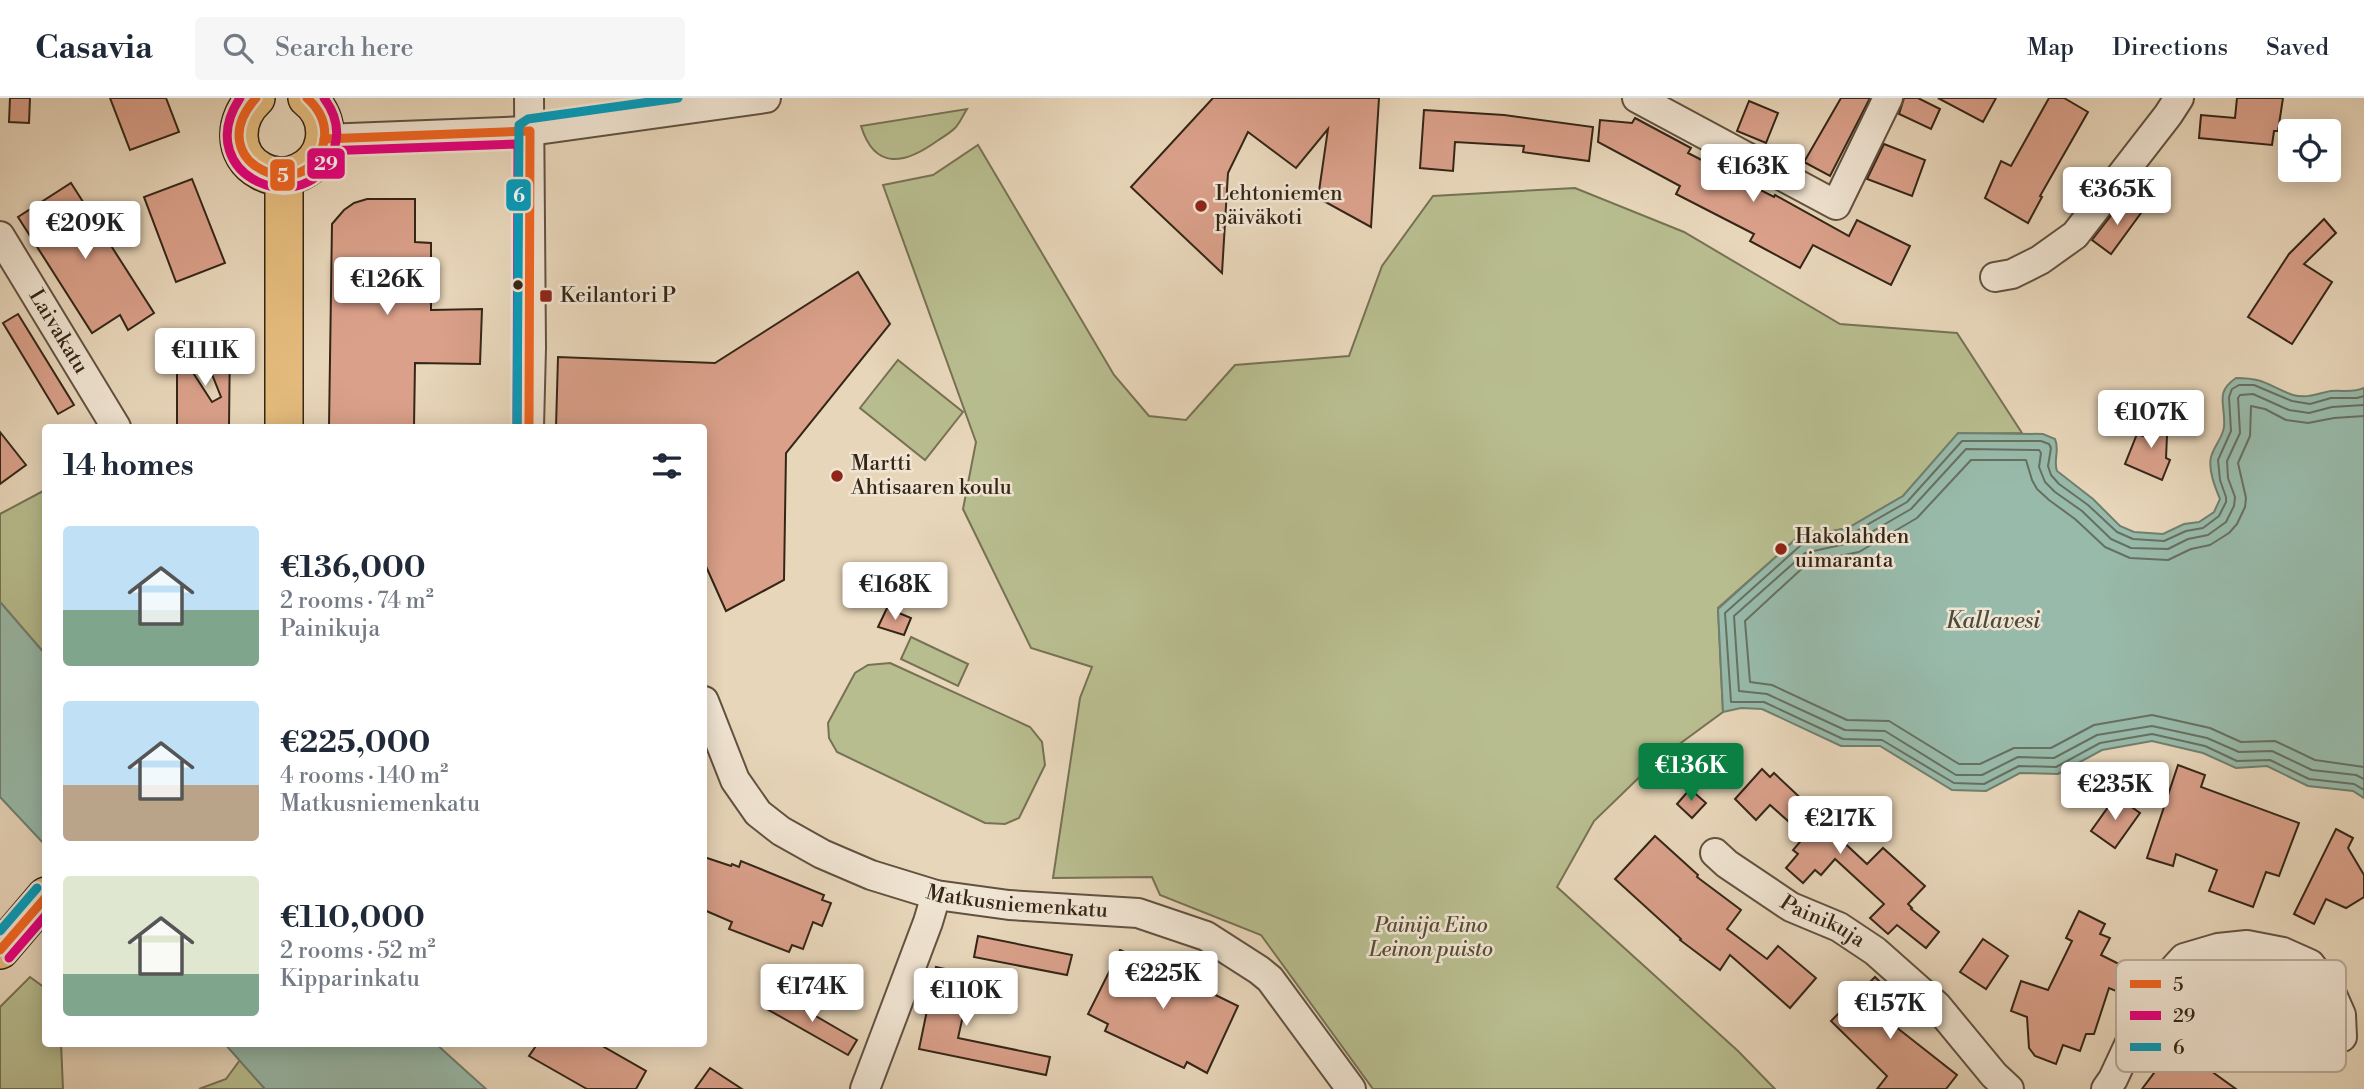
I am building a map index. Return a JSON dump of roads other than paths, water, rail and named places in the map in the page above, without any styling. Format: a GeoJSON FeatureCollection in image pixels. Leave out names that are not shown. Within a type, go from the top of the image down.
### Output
{"type":"FeatureCollection","features":[{"type":"Feature","properties":{"kind":"main road"},"geometry":{"type":"LineString","coordinates":[[256,98],[246,107],[238,130],[243,154],[260,171],[284,176],[306,169],[315,160],[324,139],[320,114],[307,98]]}},
{"type":"Feature","properties":{"kind":"main road"},"geometry":{"type":"LineString","coordinates":[[284,176],[284,424]]}},
{"type":"Feature","properties":{"kind":"main road"},"geometry":{"type":"LineString","coordinates":[[0,950],[42,901]]}},
{"type":"Feature","properties":{"kind":"street"},"geometry":{"type":"LineString","coordinates":[[529,98],[529,424]]}},
{"type":"Feature","properties":{"kind":"street"},"geometry":{"type":"LineString","coordinates":[[324,139],[530,131],[766,98]]}},
{"type":"Feature","properties":{"kind":"street"},"geometry":{"type":"LineString","coordinates":[[1637,98],[1836,205],[1888,98]]}},
{"type":"Feature","properties":{"kind":"street"},"geometry":{"type":"LineString","coordinates":[[1995,277],[2012,274],[2040,260],[2075,234],[2179,98]]}},
{"type":"Feature","properties":{"kind":"street","name":"Laivakatu"},"geometry":{"type":"LineString","coordinates":[[0,236],[114,424]]}},
{"type":"Feature","properties":{"kind":"street","name":"Matkusniemenkatu"},"geometry":{"type":"LineString","coordinates":[[707,709],[735,780],[758,813],[781,831],[871,876],[936,895],[1009,905],[1138,913],[1206,936],[1270,979],[1351,1089]]}},
{"type":"Feature","properties":{"kind":"street","name":"Painikuja"},"geometry":{"type":"LineString","coordinates":[[1714,853],[1791,907],[1839,927],[1875,951],[1937,1006],[1994,1075],[2009,1089]]}},
{"type":"Feature","properties":{"kind":"street"},"geometry":{"type":"LineString","coordinates":[[865,1089],[936,895]]}},
{"type":"Feature","properties":{"kind":"street"},"geometry":{"type":"LineString","coordinates":[[2182,960],[2218,948],[2247,945],[2283,952],[2301,960]]}},
{"type":"Feature","properties":{"kind":"street"},"geometry":{"type":"LineString","coordinates":[[2106,1089],[2116,1072]]}},
{"type":"Feature","properties":{"kind":"water","name":"Kallavesi"},"geometry":{"type":"Polygon","coordinates":[[[2236,378],[2261,381],[2298,396],[2364,388],[2364,798],[2353,791],[2308,786],[2267,766],[2236,768],[2203,753],[2152,741],[2102,750],[2058,774],[2020,773],[1986,791],[1952,790],[1880,746],[1841,746],[1762,709],[1741,708],[1723,712],[1718,609],[1797,538],[1848,528],[1903,496],[1958,433],[2043,434],[2055,439],[2057,471],[2093,499],[2120,526],[2134,532],[2163,534],[2184,524],[2199,522],[2214,512],[2220,499],[2210,462],[2224,427],[2223,394],[2229,383],[2236,378]]]}},
{"type":"Feature","properties":{"kind":"water"},"geometry":{"type":"Polygon","coordinates":[[[0,602],[42,651],[42,842],[0,797],[0,602]]]}},
{"type":"Feature","properties":{"kind":"water"},"geometry":{"type":"Polygon","coordinates":[[[228,1047],[439,1047],[486,1089],[265,1089],[228,1047]]]}},
{"type":"Feature","properties":{"kind":"place","name":"Lehtoniemen päiväkoti"},"geometry":{"type":"Point","coordinates":[1201,206]}},
{"type":"Feature","properties":{"kind":"place","name":"Keilantori P"},"geometry":{"type":"Point","coordinates":[546,296]}},
{"type":"Feature","properties":{"kind":"place","name":"Martti Ahtisaaren koulu"},"geometry":{"type":"Point","coordinates":[837,476]}},
{"type":"Feature","properties":{"kind":"place","name":"Hakolahden uimaranta"},"geometry":{"type":"Point","coordinates":[1781,549]}},
{"type":"Feature","properties":{"kind":"park label","name":"Painija Eino Leinon puisto"},"geometry":{"type":"Point","coordinates":[1431,938]}}]}
